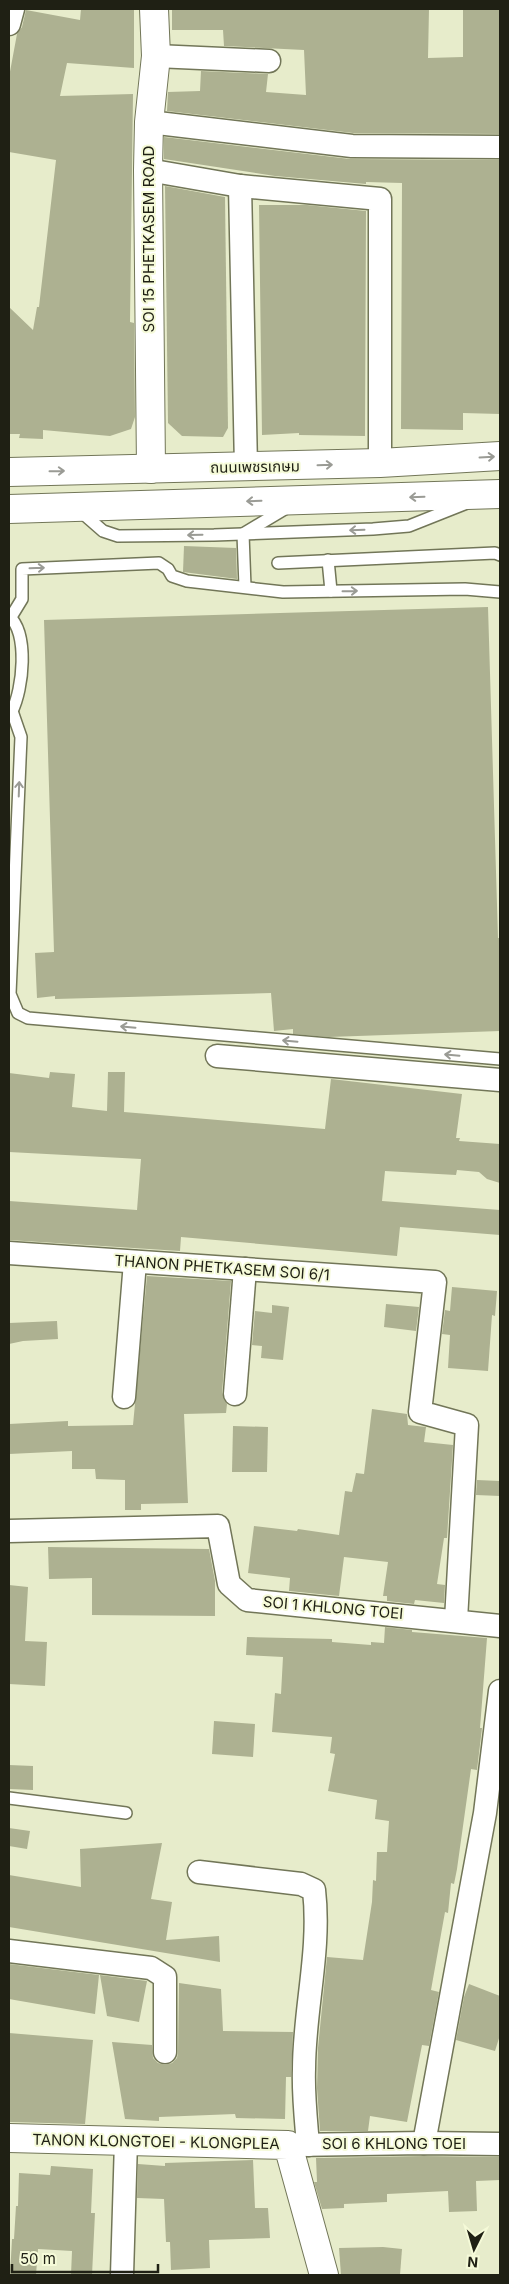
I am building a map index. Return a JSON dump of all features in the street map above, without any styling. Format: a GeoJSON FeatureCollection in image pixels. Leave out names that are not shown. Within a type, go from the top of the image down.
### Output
{"type":"FeatureCollection","features":[{"type":"Feature","properties":{"kind":"main road","name":"SOI 15 PHETKASEM ROAD"},"geometry":{"type":"LineString","coordinates":[[152,469],[148,170],[149,122],[156,56],[154,9]]}},
{"type":"Feature","properties":{"kind":"main road","name":"ถนนเพชรเกษม"},"geometry":{"type":"LineString","coordinates":[[9,472],[380,463],[500,456]]}},
{"type":"Feature","properties":{"kind":"main road"},"geometry":{"type":"LineString","coordinates":[[9,509],[494,494]]}},
{"type":"Feature","properties":{"kind":"main road","name":"TANON KLONGTOEI - KLONGPLEA"},"geometry":{"type":"LineString","coordinates":[[9,2138],[298,2145],[324,2275]]}},
{"type":"Feature","properties":{"kind":"street"},"geometry":{"type":"LineString","coordinates":[[9,24],[12,9]]}},
{"type":"Feature","properties":{"kind":"street"},"geometry":{"type":"LineString","coordinates":[[156,56],[269,61]]}},
{"type":"Feature","properties":{"kind":"street"},"geometry":{"type":"LineString","coordinates":[[149,122],[352,146],[500,148]]}},
{"type":"Feature","properties":{"kind":"street"},"geometry":{"type":"LineString","coordinates":[[148,170],[240,186],[380,199],[380,463]]}},
{"type":"Feature","properties":{"kind":"street"},"geometry":{"type":"LineString","coordinates":[[240,186],[246,467]]}},
{"type":"Feature","properties":{"kind":"street"},"geometry":{"type":"LineString","coordinates":[[217,1056],[500,1080]]}},
{"type":"Feature","properties":{"kind":"street","name":"THANON PHETKASEM SOI 6/1"},"geometry":{"type":"LineString","coordinates":[[9,1252],[435,1282],[420,1412],[467,1426],[456,1620]]}},
{"type":"Feature","properties":{"kind":"street"},"geometry":{"type":"LineString","coordinates":[[124,1397],[135,1262]]}},
{"type":"Feature","properties":{"kind":"street"},"geometry":{"type":"LineString","coordinates":[[235,1394],[245,1269]]}},
{"type":"Feature","properties":{"kind":"street","name":"SOI 1 KHLONG TOEI"},"geometry":{"type":"LineString","coordinates":[[9,1531],[218,1526],[229,1584],[247,1600],[500,1626]]}},
{"type":"Feature","properties":{"kind":"street"},"geometry":{"type":"LineString","coordinates":[[424,2143],[485,1813],[500,1691]]}},
{"type":"Feature","properties":{"kind":"street"},"geometry":{"type":"LineString","coordinates":[[199,1872],[301,1884],[314,1890],[316,1906],[314,1947],[298,2145]]}},
{"type":"Feature","properties":{"kind":"street"},"geometry":{"type":"LineString","coordinates":[[9,1951],[152,1968],[165,1977],[165,2052]]}},
{"type":"Feature","properties":{"kind":"street"},"geometry":{"type":"LineString","coordinates":[[122,2275],[126,2141]]}},
{"type":"Feature","properties":{"kind":"street","name":"SOI 6 KHLONG TOEI"},"geometry":{"type":"LineString","coordinates":[[298,2145],[500,2144]]}},
{"type":"Feature","properties":{"kind":"lane"},"geometry":{"type":"LineString","coordinates":[[76,506],[103,531],[118,536],[243,534],[373,530],[410,526],[494,494]]}},
{"type":"Feature","properties":{"kind":"lane"},"geometry":{"type":"LineString","coordinates":[[243,534],[301,500]]}},
{"type":"Feature","properties":{"kind":"lane"},"geometry":{"type":"LineString","coordinates":[[243,534],[245,586]]}},
{"type":"Feature","properties":{"kind":"lane"},"geometry":{"type":"LineString","coordinates":[[278,563],[495,553],[500,555]]}},
{"type":"Feature","properties":{"kind":"lane"},"geometry":{"type":"LineString","coordinates":[[328,560],[331,591]]}},
{"type":"Feature","properties":{"kind":"lane"},"geometry":{"type":"LineString","coordinates":[[500,592],[465,589],[284,592],[245,586],[187,581],[172,576],[168,569],[159,564],[22,569],[22,599],[10,617],[20,635],[22,660],[21,679],[16,703],[10,710],[21,737],[10,994],[18,1013],[28,1018],[500,1059]]}},
{"type":"Feature","properties":{"kind":"lane"},"geometry":{"type":"LineString","coordinates":[[9,1798],[126,1813]]}},
{"type":"Feature","properties":{"kind":"building"},"geometry":{"type":"Polygon","coordinates":[[[81,9],[134,9],[134,68],[67,63],[60,96],[133,94],[130,322],[134,323],[135,417],[131,429],[110,436],[43,430],[43,439],[19,438],[20,434],[9,434],[9,307],[33,330],[37,307],[39,307],[56,160],[9,152],[9,77],[17,34],[22,27],[26,10],[80,20],[81,9]]]}},
{"type":"Feature","properties":{"kind":"building"},"geometry":{"type":"Polygon","coordinates":[[[172,9],[429,9],[428,58],[463,57],[463,9],[500,9],[500,134],[353,133],[167,111],[168,92],[200,91],[201,71],[268,74],[266,92],[306,95],[304,50],[224,46],[223,30],[172,30],[172,9]]]}},
{"type":"Feature","properties":{"kind":"building"},"geometry":{"type":"Polygon","coordinates":[[[164,137],[350,159],[500,160],[500,414],[463,413],[463,430],[401,429],[402,183],[366,182],[366,184],[275,176],[164,159],[164,137]]]}},
{"type":"Feature","properties":{"kind":"building"},"geometry":{"type":"Polygon","coordinates":[[[165,186],[225,197],[228,428],[223,437],[182,436],[168,423],[165,186]]]}},
{"type":"Feature","properties":{"kind":"building"},"geometry":{"type":"Polygon","coordinates":[[[259,205],[307,205],[366,211],[365,436],[299,435],[299,433],[262,435],[259,205]]]}},
{"type":"Feature","properties":{"kind":"building"},"geometry":{"type":"Polygon","coordinates":[[[184,546],[236,548],[237,579],[183,572],[184,546]]]}},
{"type":"Feature","properties":{"kind":"building"},"geometry":{"type":"Polygon","coordinates":[[[488,607],[498,938],[500,938],[500,1031],[329,1037],[293,1034],[293,1029],[274,1031],[271,993],[55,999],[55,996],[37,998],[35,953],[54,952],[44,620],[488,607]]]}},
{"type":"Feature","properties":{"kind":"building"},"geometry":{"type":"Polygon","coordinates":[[[50,1072],[75,1074],[72,1107],[107,1111],[108,1072],[125,1072],[124,1112],[325,1129],[331,1079],[462,1094],[456,1138],[460,1138],[459,1141],[500,1144],[500,1183],[487,1179],[479,1172],[457,1170],[456,1175],[385,1171],[382,1201],[500,1210],[500,1235],[400,1227],[397,1256],[181,1237],[180,1251],[9,1240],[9,1201],[137,1210],[141,1159],[9,1152],[9,1073],[49,1078],[50,1072]]]}},
{"type":"Feature","properties":{"kind":"building"},"geometry":{"type":"Polygon","coordinates":[[[147,1276],[231,1281],[222,1393],[227,1404],[226,1413],[184,1414],[188,1503],[141,1504],[141,1510],[125,1510],[125,1480],[96,1479],[95,1469],[72,1469],[72,1451],[9,1454],[9,1424],[68,1421],[68,1426],[133,1425],[147,1276]]]}},
{"type":"Feature","properties":{"kind":"building"},"geometry":{"type":"Polygon","coordinates":[[[452,1287],[497,1291],[495,1316],[492,1315],[488,1371],[448,1368],[450,1335],[442,1334],[445,1310],[450,1311],[452,1287]]]}},
{"type":"Feature","properties":{"kind":"building"},"geometry":{"type":"Polygon","coordinates":[[[386,1304],[419,1307],[416,1331],[384,1327],[386,1304]]]}},
{"type":"Feature","properties":{"kind":"building"},"geometry":{"type":"Polygon","coordinates":[[[272,1305],[289,1307],[283,1360],[261,1358],[262,1346],[252,1345],[255,1311],[272,1313],[272,1305]]]}},
{"type":"Feature","properties":{"kind":"building"},"geometry":{"type":"Polygon","coordinates":[[[57,1321],[58,1339],[23,1341],[9,1344],[9,1323],[57,1321]]]}},
{"type":"Feature","properties":{"kind":"building"},"geometry":{"type":"Polygon","coordinates":[[[372,1409],[407,1414],[408,1425],[426,1427],[424,1442],[453,1445],[447,1538],[444,1538],[437,1584],[445,1585],[444,1603],[415,1600],[414,1604],[387,1601],[387,1596],[383,1596],[388,1562],[344,1557],[339,1596],[289,1591],[290,1578],[248,1573],[254,1526],[297,1531],[298,1529],[339,1535],[345,1491],[352,1492],[356,1473],[364,1474],[372,1409]]]}},
{"type":"Feature","properties":{"kind":"building"},"geometry":{"type":"Polygon","coordinates":[[[233,1426],[268,1427],[267,1472],[232,1472],[233,1426]]]}},
{"type":"Feature","properties":{"kind":"building"},"geometry":{"type":"Polygon","coordinates":[[[477,1480],[500,1481],[500,1496],[476,1495],[477,1480]]]}},
{"type":"Feature","properties":{"kind":"building"},"geometry":{"type":"Polygon","coordinates":[[[48,1547],[209,1549],[215,1581],[215,1616],[92,1615],[92,1578],[49,1579],[48,1547]]]}},
{"type":"Feature","properties":{"kind":"building"},"geometry":{"type":"Polygon","coordinates":[[[9,1585],[28,1587],[25,1641],[47,1642],[45,1686],[9,1684],[9,1585]]]}},
{"type":"Feature","properties":{"kind":"building"},"geometry":{"type":"Polygon","coordinates":[[[385,1627],[412,1630],[412,1632],[487,1638],[480,1728],[482,1728],[477,1770],[471,1769],[457,1869],[454,1884],[451,1883],[448,1913],[445,1912],[431,1990],[439,1992],[429,2046],[422,2045],[407,2122],[370,2116],[368,2131],[320,2131],[317,2088],[318,2048],[327,1957],[363,1960],[372,1902],[373,1880],[376,1881],[377,1852],[387,1852],[389,1821],[375,1819],[377,1800],[328,1791],[335,1754],[330,1753],[332,1737],[272,1732],[275,1693],[281,1694],[283,1657],[246,1655],[247,1637],[332,1639],[332,1642],[371,1645],[371,1642],[384,1643],[385,1627]]]}},
{"type":"Feature","properties":{"kind":"building"},"geometry":{"type":"Polygon","coordinates":[[[214,1721],[255,1724],[253,1757],[212,1754],[214,1721]]]}},
{"type":"Feature","properties":{"kind":"building"},"geometry":{"type":"Polygon","coordinates":[[[9,1765],[33,1766],[33,1790],[9,1789],[9,1765]]]}},
{"type":"Feature","properties":{"kind":"building"},"geometry":{"type":"Polygon","coordinates":[[[9,1828],[30,1831],[27,1849],[9,1846],[9,1828]]]}},
{"type":"Feature","properties":{"kind":"building"},"geometry":{"type":"Polygon","coordinates":[[[162,1843],[151,1899],[172,1902],[166,1940],[219,1936],[220,1962],[9,1927],[9,1875],[81,1887],[80,1849],[162,1843]]]}},
{"type":"Feature","properties":{"kind":"building"},"geometry":{"type":"Polygon","coordinates":[[[9,1964],[99,1975],[95,2014],[9,1999],[9,1964]]]}},
{"type":"Feature","properties":{"kind":"building"},"geometry":{"type":"Polygon","coordinates":[[[100,1975],[147,1981],[139,2022],[107,2016],[100,1975]]]}},
{"type":"Feature","properties":{"kind":"building"},"geometry":{"type":"Polygon","coordinates":[[[179,1983],[221,1989],[223,2031],[293,2032],[291,2077],[286,2077],[285,2119],[236,2118],[235,2114],[159,2117],[159,2121],[125,2119],[112,2042],[152,2045],[153,2058],[158,2063],[165,2065],[172,2063],[177,2058],[178,2052],[179,1983]]]}},
{"type":"Feature","properties":{"kind":"building"},"geometry":{"type":"Polygon","coordinates":[[[469,1984],[500,1996],[500,2035],[495,2051],[456,2040],[464,1997],[469,1984]]]}},
{"type":"Feature","properties":{"kind":"building"},"geometry":{"type":"Polygon","coordinates":[[[9,2033],[93,2040],[85,2124],[9,2122],[9,2033]]]}},
{"type":"Feature","properties":{"kind":"building"},"geometry":{"type":"Polygon","coordinates":[[[500,2157],[500,2180],[476,2181],[477,2211],[449,2212],[448,2191],[387,2194],[387,2202],[344,2204],[344,2208],[322,2209],[314,2182],[317,2182],[316,2158],[500,2157]]]}},
{"type":"Feature","properties":{"kind":"building"},"geometry":{"type":"Polygon","coordinates":[[[253,2160],[255,2208],[268,2208],[270,2238],[209,2240],[210,2268],[171,2270],[170,2242],[166,2242],[164,2199],[137,2198],[138,2164],[165,2166],[165,2163],[253,2160]]]}},
{"type":"Feature","properties":{"kind":"building"},"geometry":{"type":"Polygon","coordinates":[[[51,2166],[93,2169],[91,2213],[95,2213],[92,2275],[71,2275],[72,2251],[38,2249],[36,2275],[10,2275],[12,2239],[14,2239],[16,2206],[18,2206],[19,2173],[50,2175],[51,2166]]]}},
{"type":"Feature","properties":{"kind":"building"},"geometry":{"type":"Polygon","coordinates":[[[383,2247],[402,2249],[400,2275],[341,2275],[339,2248],[383,2247]]]}}]}
